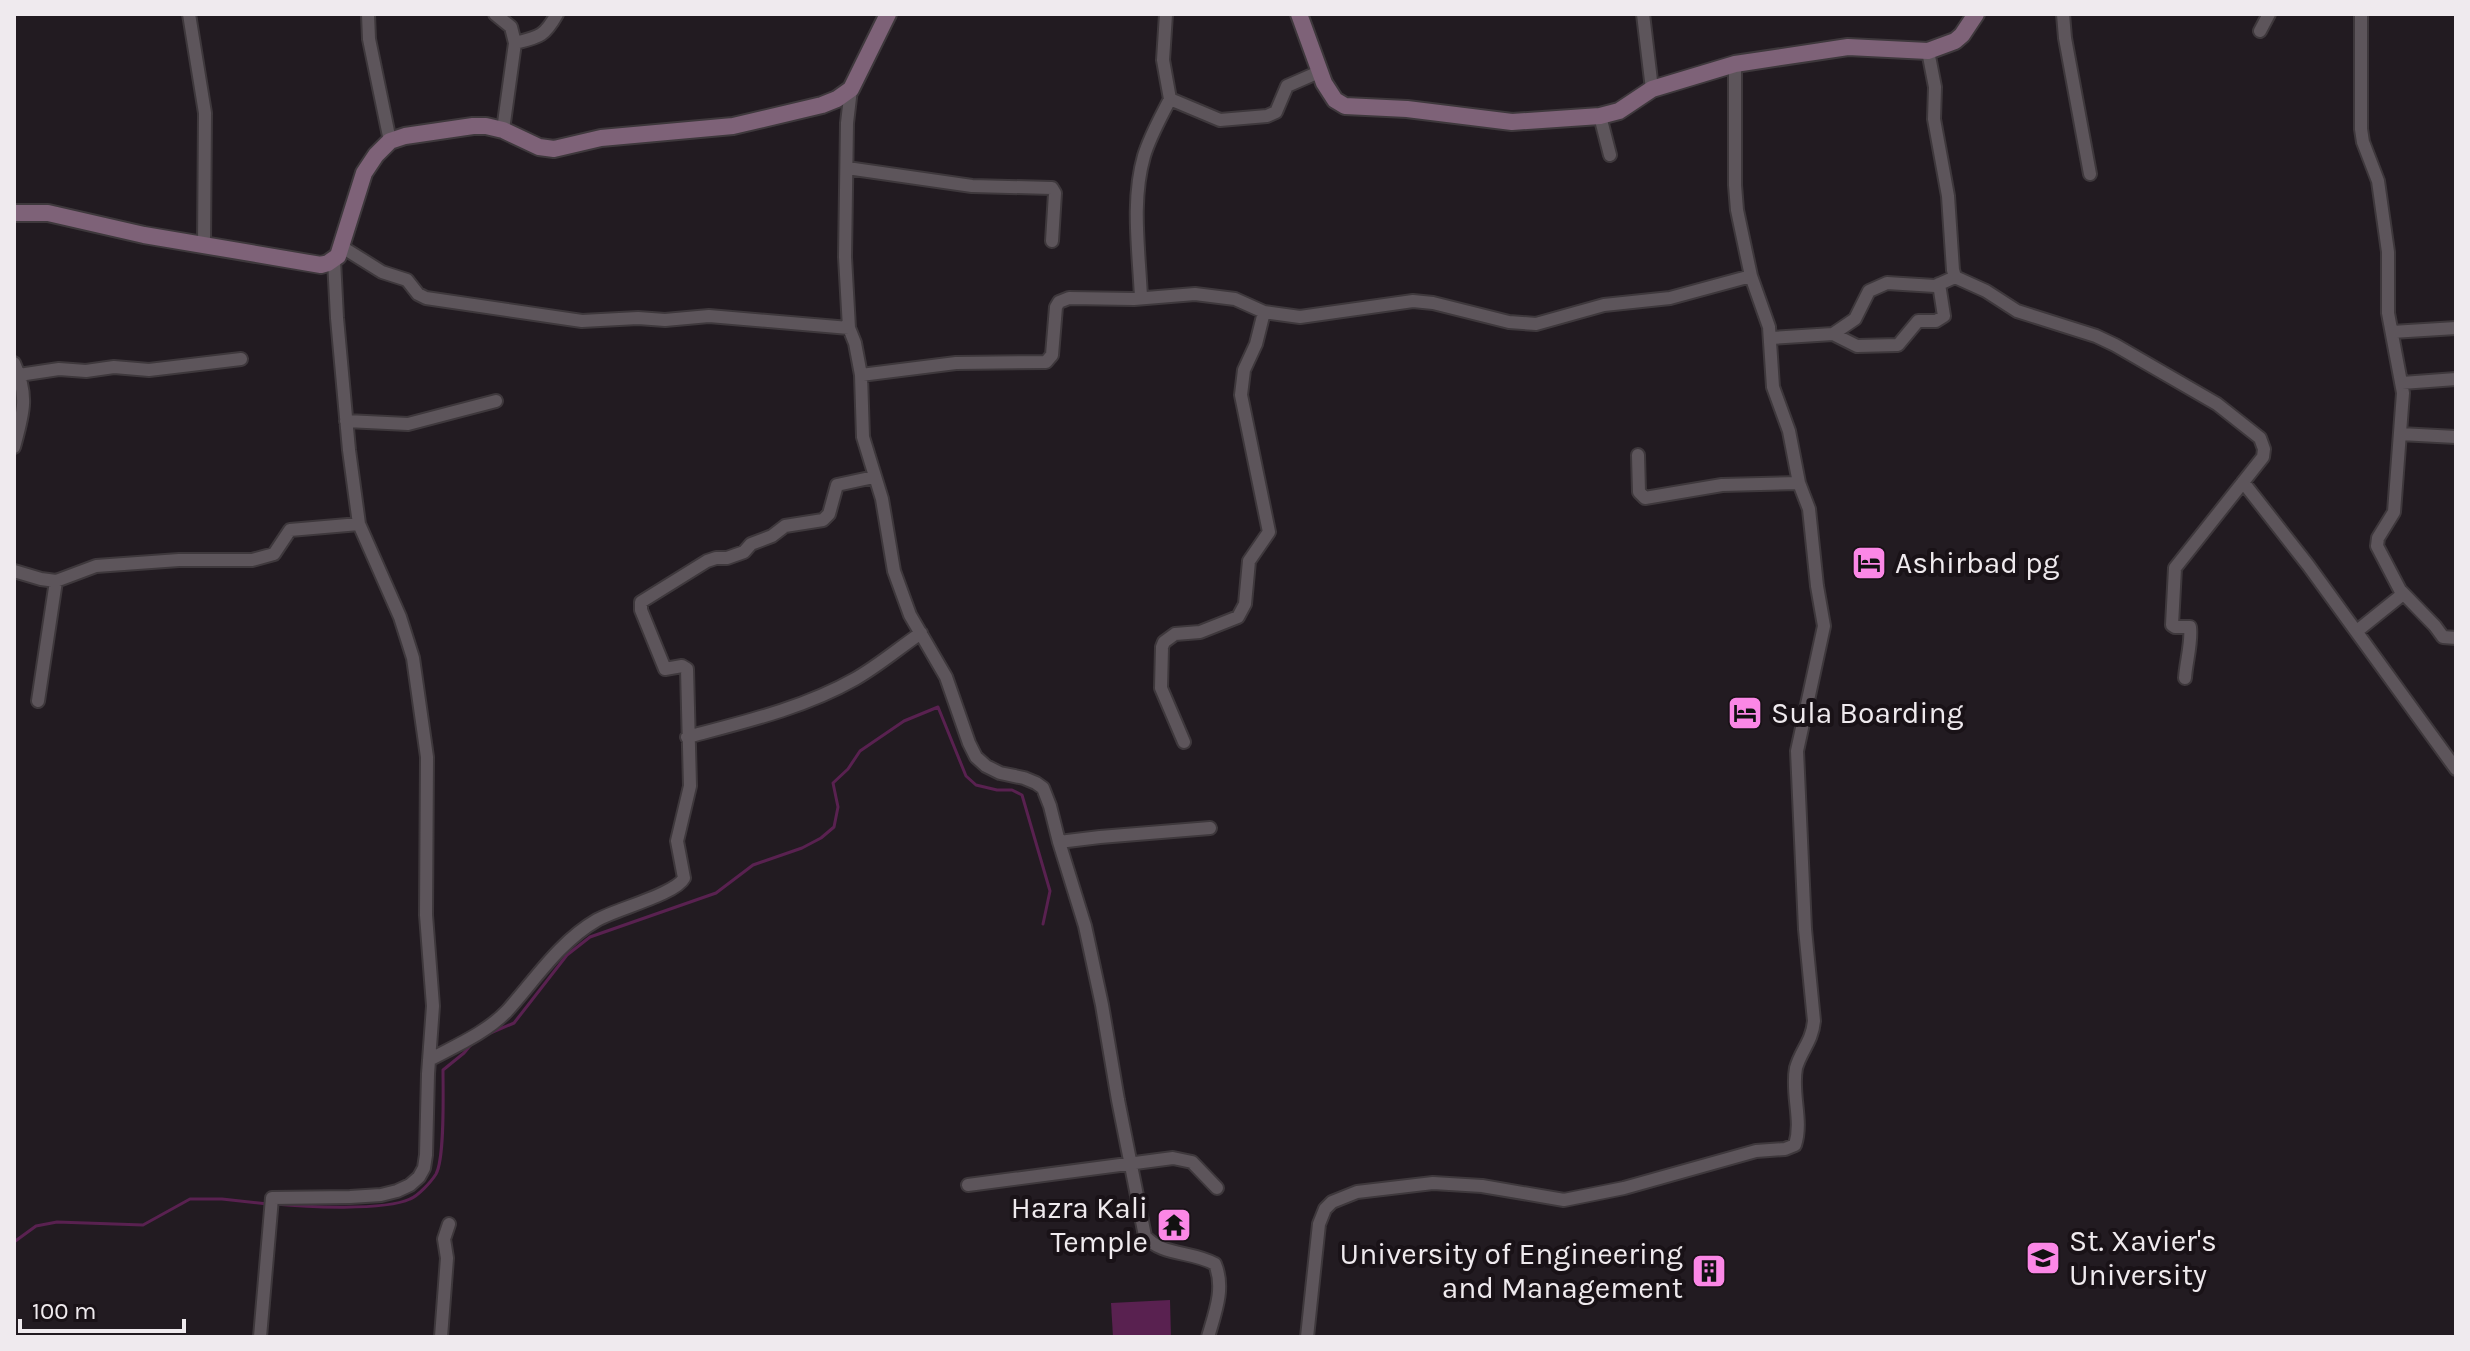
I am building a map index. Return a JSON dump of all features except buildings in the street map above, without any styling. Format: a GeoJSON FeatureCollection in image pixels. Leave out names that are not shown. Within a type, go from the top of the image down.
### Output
{"type":"FeatureCollection","features":[{"type":"Feature","properties":{"kind":"street"},"geometry":{"type":"LineString","coordinates":[[189,14],[206,124],[204,244]]}},
{"type":"Feature","properties":{"kind":"street"},"geometry":{"type":"LineString","coordinates":[[368,14],[369,39],[390,141]]}},
{"type":"Feature","properties":{"kind":"street"},"geometry":{"type":"LineString","coordinates":[[495,14],[511,27],[515,43],[503,130]]}},
{"type":"Feature","properties":{"kind":"street"},"geometry":{"type":"LineString","coordinates":[[515,43],[546,33],[557,14]]}},
{"type":"Feature","properties":{"kind":"street"},"geometry":{"type":"LineString","coordinates":[[888,14],[851,89],[847,123],[845,257],[849,328],[861,375],[861,426],[882,499],[894,571],[899,591],[946,677],[976,757],[1000,773],[1024,778],[1043,788],[1085,926],[1145,1236],[1151,1244],[1206,1258],[1215,1264],[1220,1283],[1219,1300],[1208,1337]]}},
{"type":"Feature","properties":{"kind":"street"},"geometry":{"type":"LineString","coordinates":[[1141,298],[1137,194],[1149,141],[1170,99],[1163,60],[1166,14]]}},
{"type":"Feature","properties":{"kind":"street"},"geometry":{"type":"LineString","coordinates":[[1299,14],[1319,72],[1335,100],[1345,106],[1407,109],[1512,122],[1600,116],[1619,111],[1652,89],[1735,64],[1848,47],[1928,51],[1955,41],[1976,14]]}},
{"type":"Feature","properties":{"kind":"street"},"geometry":{"type":"LineString","coordinates":[[1643,14],[1652,89]]}},
{"type":"Feature","properties":{"kind":"street"},"geometry":{"type":"LineString","coordinates":[[2063,14],[2090,174]]}},
{"type":"Feature","properties":{"kind":"street"},"geometry":{"type":"LineString","coordinates":[[2260,31],[2269,14]]}},
{"type":"Feature","properties":{"kind":"street"},"geometry":{"type":"LineString","coordinates":[[2361,14],[2361,129],[2378,181],[2388,252],[2388,313],[2402,383],[2394,512],[2377,542],[2403,594],[2443,637],[2456,638]]}},
{"type":"Feature","properties":{"kind":"street"},"geometry":{"type":"LineString","coordinates":[[1928,51],[1935,87],[1934,119],[1948,196],[1955,277]]}},
{"type":"Feature","properties":{"kind":"street"},"geometry":{"type":"LineString","coordinates":[[1307,1337],[1319,1224],[1325,1209],[1340,1198],[1357,1192],[1433,1183],[1482,1186],[1564,1200],[1624,1188],[1756,1151],[1785,1149],[1795,1145],[1798,1133],[1797,1066],[1813,1035],[1814,1021],[1805,929],[1797,751],[1824,626],[1815,573],[1811,520],[1799,483],[1789,431],[1773,387],[1771,338],[1751,276],[1737,210],[1735,64]]}},
{"type":"Feature","properties":{"kind":"street"},"geometry":{"type":"LineString","coordinates":[[1170,99],[1220,120],[1267,116],[1278,109],[1287,86],[1319,72]]}},
{"type":"Feature","properties":{"kind":"street"},"geometry":{"type":"LineString","coordinates":[[260,1337],[271,1200],[381,1195],[410,1185],[419,1177],[426,1155],[433,1006],[426,915],[427,757],[413,658],[400,617],[359,524],[346,421],[338,253],[364,173],[390,141],[405,136],[473,126],[503,130],[539,147],[554,149],[612,137],[733,126],[822,105],[851,89]]}},
{"type":"Feature","properties":{"kind":"street"},"geometry":{"type":"LineString","coordinates":[[1600,116],[1610,155]]}},
{"type":"Feature","properties":{"kind":"street"},"geometry":{"type":"LineString","coordinates":[[847,168],[972,186],[1052,188],[1055,193],[1052,241]]}},
{"type":"Feature","properties":{"kind":"street"},"geometry":{"type":"LineString","coordinates":[[14,213],[48,213],[144,235],[321,265],[338,253]]}},
{"type":"Feature","properties":{"kind":"street"},"geometry":{"type":"LineString","coordinates":[[338,253],[407,280],[426,298],[582,321],[709,316],[849,328]]}},
{"type":"Feature","properties":{"kind":"street"},"geometry":{"type":"LineString","coordinates":[[861,375],[956,363],[1046,362],[1052,355],[1056,307],[1059,302],[1069,298],[1141,298],[1187,294],[1224,297],[1264,312],[1300,317],[1413,301],[1509,322],[1536,324],[1604,305],[1670,298],[1751,276]]}},
{"type":"Feature","properties":{"kind":"street"},"geometry":{"type":"LineString","coordinates":[[1833,334],[1855,319],[1869,291],[1887,283],[1939,284],[1955,277],[1986,291],[2017,311],[2115,345],[2217,404],[2256,432],[2263,442],[2263,457],[2175,568],[2172,625],[2190,627],[2191,631],[2185,678]]}},
{"type":"Feature","properties":{"kind":"street"},"geometry":{"type":"LineString","coordinates":[[1771,338],[1833,334],[1857,346],[1898,345],[1918,321],[1936,321],[1944,316],[1939,284]]}},
{"type":"Feature","properties":{"kind":"street"},"geometry":{"type":"LineString","coordinates":[[1184,742],[1161,688],[1162,647],[1175,634],[1200,632],[1238,617],[1245,604],[1249,561],[1269,532],[1241,395],[1244,370],[1256,344],[1264,312]]}},
{"type":"Feature","properties":{"kind":"street"},"geometry":{"type":"LineString","coordinates":[[2392,332],[2456,328]]}},
{"type":"Feature","properties":{"kind":"street"},"geometry":{"type":"LineString","coordinates":[[14,447],[25,400],[17,369],[86,371],[108,367],[149,370],[241,359]]}},
{"type":"Feature","properties":{"kind":"street"},"geometry":{"type":"LineString","coordinates":[[2402,383],[2456,379]]}},
{"type":"Feature","properties":{"kind":"street"},"geometry":{"type":"LineString","coordinates":[[346,421],[408,424],[496,401]]}},
{"type":"Feature","properties":{"kind":"street"},"geometry":{"type":"LineString","coordinates":[[2400,434],[2456,437]]}},
{"type":"Feature","properties":{"kind":"street"},"geometry":{"type":"LineString","coordinates":[[1638,455],[1639,492],[1642,498],[1722,485],[1799,483]]}},
{"type":"Feature","properties":{"kind":"street"},"geometry":{"type":"LineString","coordinates":[[429,1060],[494,1022],[507,1011],[536,974],[588,926],[681,884],[683,873],[677,841],[690,786],[687,669],[684,666],[665,669],[641,610],[641,602],[713,558],[727,558],[744,552],[751,544],[772,536],[785,526],[823,520],[829,514],[837,485],[874,477]]}},
{"type":"Feature","properties":{"kind":"street"},"geometry":{"type":"LineString","coordinates":[[2243,482],[2357,631],[2456,769]]}},
{"type":"Feature","properties":{"kind":"street"},"geometry":{"type":"LineString","coordinates":[[14,571],[56,581],[96,566],[179,560],[252,560],[278,551],[290,530],[359,524]]}},
{"type":"Feature","properties":{"kind":"street"},"geometry":{"type":"LineString","coordinates":[[38,701],[56,581]]}},
{"type":"Feature","properties":{"kind":"street"},"geometry":{"type":"LineString","coordinates":[[2357,631],[2403,594]]}},
{"type":"Feature","properties":{"kind":"street"},"geometry":{"type":"LineString","coordinates":[[687,737],[744,722],[823,695],[863,675],[921,633]]}},
{"type":"Feature","properties":{"kind":"street"},"geometry":{"type":"LineString","coordinates":[[1059,842],[1210,828]]}},
{"type":"Feature","properties":{"kind":"street"},"geometry":{"type":"LineString","coordinates":[[968,1185],[1173,1158],[1192,1162],[1217,1188]]}},
{"type":"Feature","properties":{"kind":"street"},"geometry":{"type":"LineString","coordinates":[[441,1337],[447,1258],[444,1239],[449,1224]]}},
{"type":"Feature","properties":{"kind":"shaded area"},"geometry":{"type":"Polygon","coordinates":[[[1170,1300],[1171,1337],[1113,1337],[1111,1303],[1170,1300]]]}},
{"type":"Feature","properties":{"kind":"waterway"},"geometry":{"type":"LineString","coordinates":[[488,1034],[514,1023],[567,955],[590,937],[716,893],[753,865],[821,838],[834,827],[838,807],[833,783],[848,769],[860,751],[904,721],[938,707],[966,776],[976,785],[1012,790],[1022,795],[1050,891],[1043,924]]}},
{"type":"Feature","properties":{"kind":"waterway"},"geometry":{"type":"LineString","coordinates":[[275,1204],[364,1207],[398,1203],[417,1195],[434,1177],[439,1166],[443,1070],[474,1041]]}},
{"type":"Feature","properties":{"kind":"waterway"},"geometry":{"type":"LineString","coordinates":[[14,1242],[36,1226],[57,1222],[143,1225],[190,1199],[268,1204]]}},
{"type":"Feature","properties":{"kind":"place","name":"Ashirbad pg"},"geometry":{"type":"Point","coordinates":[1869,563]}},
{"type":"Feature","properties":{"kind":"place","name":"Sula Boarding"},"geometry":{"type":"Point","coordinates":[1745,713]}},
{"type":"Feature","properties":{"kind":"place","name":"Hazra Kali Temple"},"geometry":{"type":"Point","coordinates":[1174,1225]}},
{"type":"Feature","properties":{"kind":"place","name":"St. Xavier's University"},"geometry":{"type":"Point","coordinates":[2043,1258]}},
{"type":"Feature","properties":{"kind":"place","name":"University of Engineering and Management"},"geometry":{"type":"Point","coordinates":[1709,1271]}}]}
